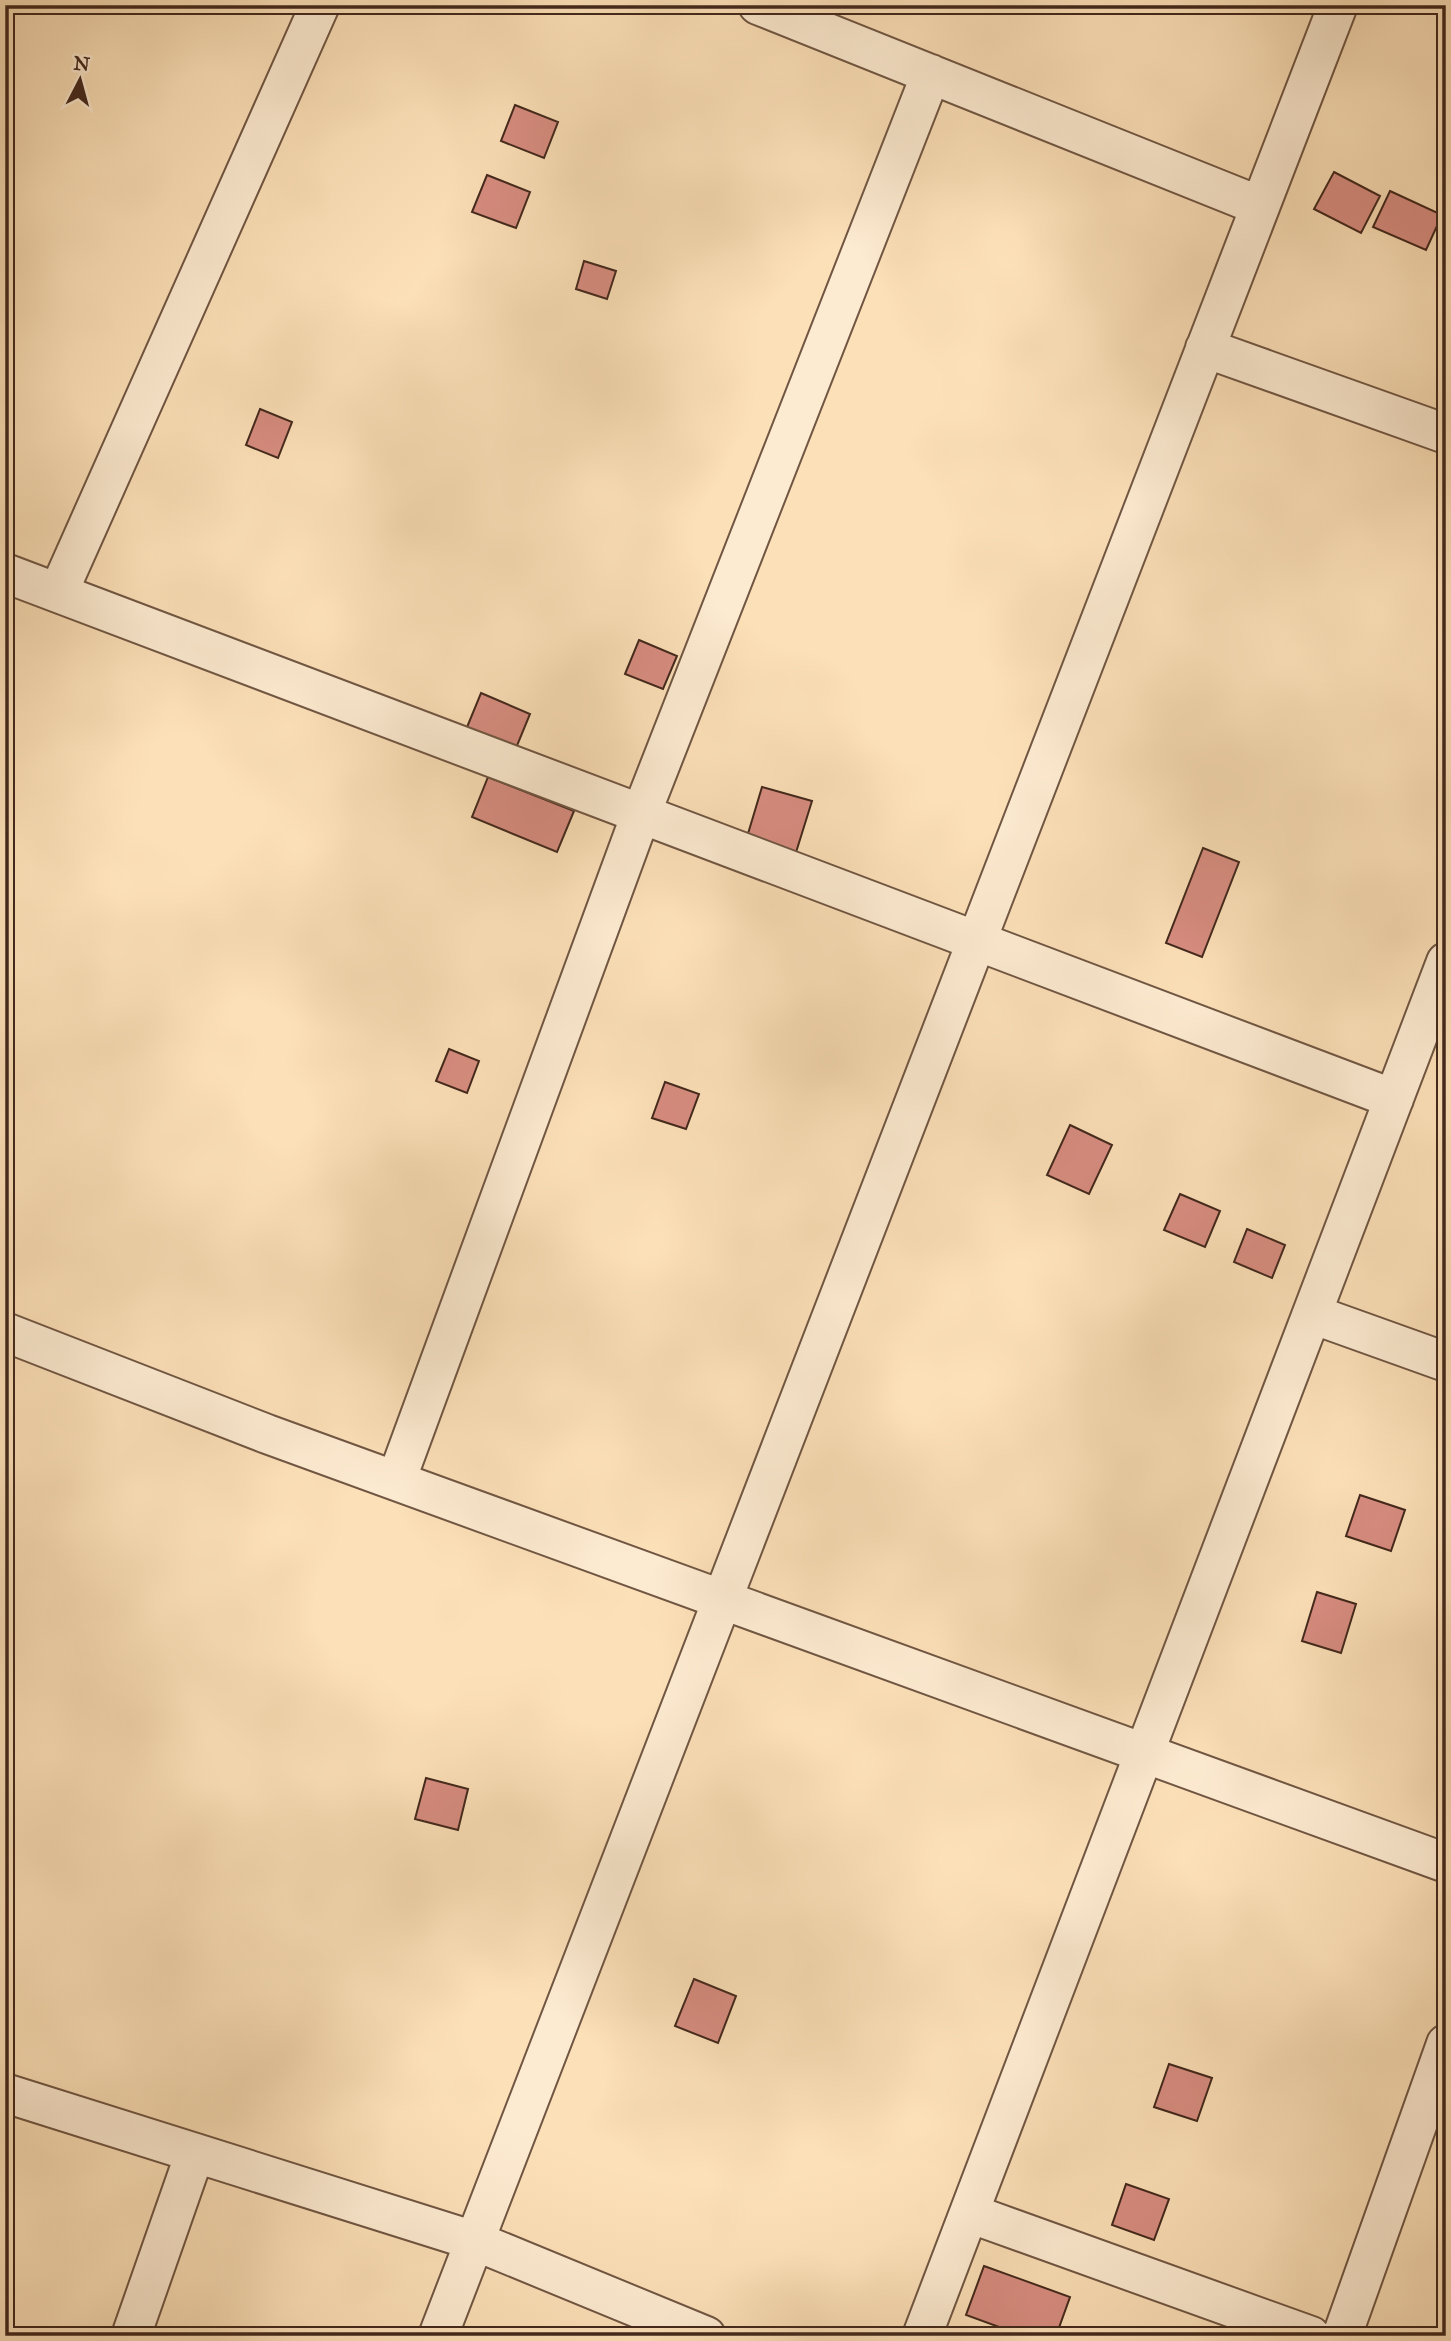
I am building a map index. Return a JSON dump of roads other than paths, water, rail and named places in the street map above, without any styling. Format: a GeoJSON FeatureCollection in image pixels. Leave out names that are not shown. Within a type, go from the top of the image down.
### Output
{"type":"FeatureCollection","features":[{"type":"Feature","properties":{"kind":"street"},"geometry":{"type":"LineString","coordinates":[[58,593],[320,5]]}},
{"type":"Feature","properties":{"kind":"street"},"geometry":{"type":"LineString","coordinates":[[758,5],[1260,206]]}},
{"type":"Feature","properties":{"kind":"street"},"geometry":{"type":"LineString","coordinates":[[438,2336],[1338,5]]}},
{"type":"Feature","properties":{"kind":"street"},"geometry":{"type":"LineString","coordinates":[[396,1481],[641,814],[931,74]]}},
{"type":"Feature","properties":{"kind":"street"},"geometry":{"type":"LineString","coordinates":[[1205,348],[1446,434]]}},
{"type":"Feature","properties":{"kind":"street"},"geometry":{"type":"LineString","coordinates":[[5,573],[1394,1099]]}},
{"type":"Feature","properties":{"kind":"street"},"geometry":{"type":"LineString","coordinates":[[922,2336],[1446,962]]}},
{"type":"Feature","properties":{"kind":"street"},"geometry":{"type":"LineString","coordinates":[[1312,1314],[1446,1362]]}},
{"type":"Feature","properties":{"kind":"street"},"geometry":{"type":"LineString","coordinates":[[5,1332],[396,1481],[1446,1863]]}},
{"type":"Feature","properties":{"kind":"street"},"geometry":{"type":"LineString","coordinates":[[1342,2336],[1446,2045]]}},
{"type":"Feature","properties":{"kind":"street"},"geometry":{"type":"LineString","coordinates":[[5,2093],[475,2241],[706,2336]]}},
{"type":"Feature","properties":{"kind":"street"},"geometry":{"type":"LineString","coordinates":[[131,2336],[195,2153]]}},
{"type":"Feature","properties":{"kind":"street"},"geometry":{"type":"LineString","coordinates":[[969,2213],[1311,2336]]}}]}
